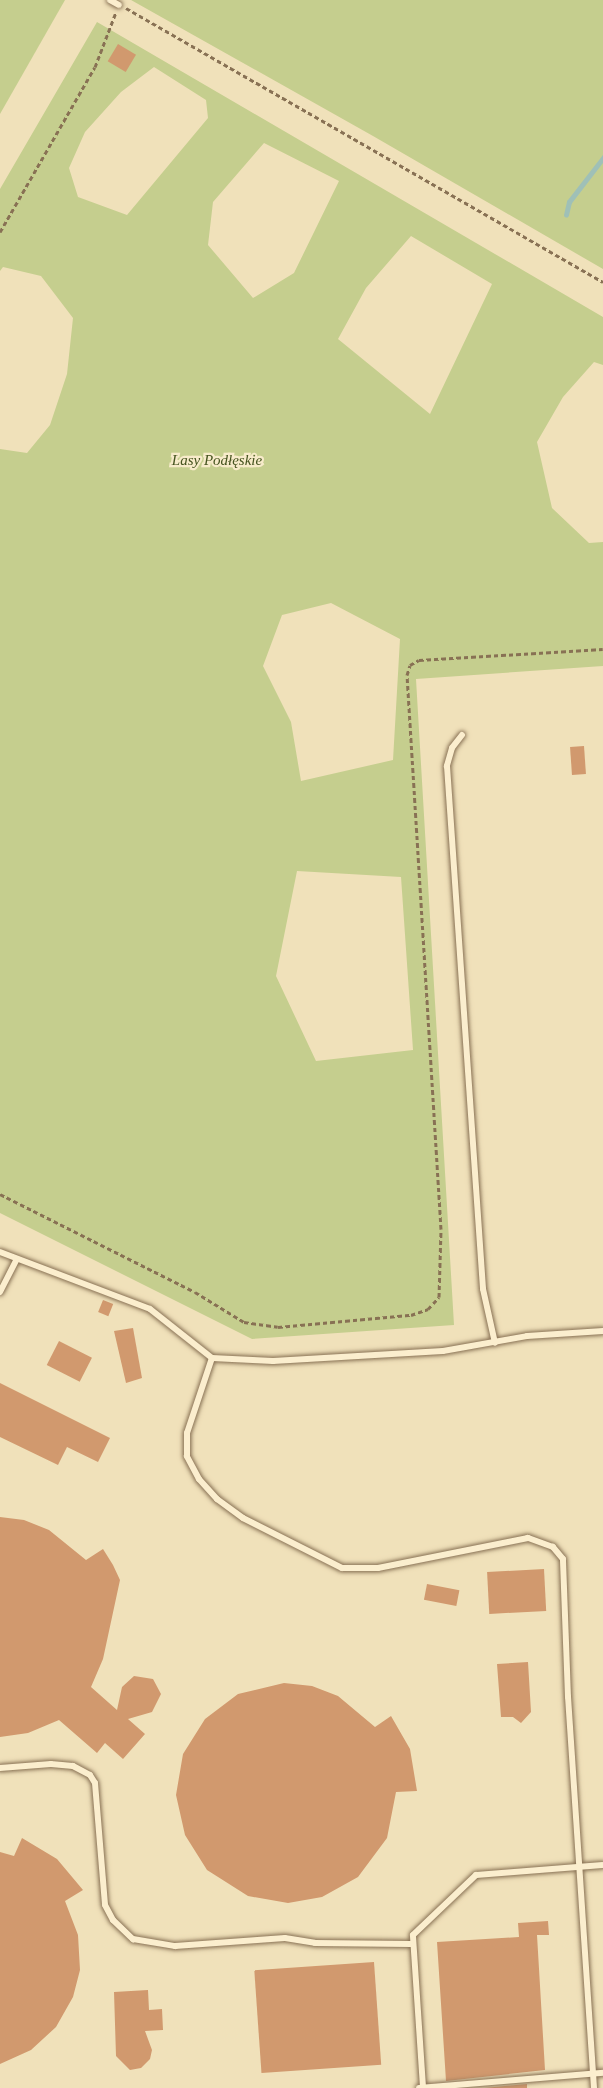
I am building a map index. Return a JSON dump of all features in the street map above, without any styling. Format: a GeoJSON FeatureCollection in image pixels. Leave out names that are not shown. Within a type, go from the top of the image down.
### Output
{"type":"FeatureCollection","features":[{"type":"Feature","properties":{"kind":"lane"},"geometry":{"type":"LineString","coordinates":[[110,0],[119,4]]}},
{"type":"Feature","properties":{"kind":"lane"},"geometry":{"type":"LineString","coordinates":[[462,735],[452,748],[447,766],[483,1289],[495,1343]]}},
{"type":"Feature","properties":{"kind":"lane"},"geometry":{"type":"LineString","coordinates":[[0,1252],[16,1261],[114,1293],[150,1309],[212,1358],[273,1361],[443,1351],[527,1336],[603,1331]]}},
{"type":"Feature","properties":{"kind":"lane"},"geometry":{"type":"LineString","coordinates":[[0,1292],[16,1261]]}},
{"type":"Feature","properties":{"kind":"lane"},"geometry":{"type":"LineString","coordinates":[[212,1358],[187,1433],[187,1456],[199,1479],[243,1518],[326,1562],[359,1570],[528,1538],[547,1543],[563,1559],[594,2088]]}},
{"type":"Feature","properties":{"kind":"lane"},"geometry":{"type":"LineString","coordinates":[[0,1768],[51,1764],[73,1766],[90,1775],[95,1783],[105,1905],[113,1920],[133,1939],[175,1946],[285,1938],[315,1943],[411,1944]]}},
{"type":"Feature","properties":{"kind":"lane"},"geometry":{"type":"LineString","coordinates":[[603,1866],[476,1875],[413,1935],[411,1944],[421,2087],[603,2073]]}},
{"type":"Feature","properties":{"kind":"path"},"geometry":{"type":"LineString","coordinates":[[0,232],[95,67],[119,4],[603,282]]}},
{"type":"Feature","properties":{"kind":"path"},"geometry":{"type":"LineString","coordinates":[[0,1194],[195,1292],[244,1322],[278,1327],[411,1315],[428,1309],[440,1297],[442,1241],[407,675],[410,665],[419,660],[603,649]]}},
{"type":"Feature","properties":{"kind":"green space"},"geometry":{"type":"Polygon","coordinates":[[[0,0],[65,0],[0,114],[0,0]]]}},
{"type":"Feature","properties":{"kind":"green space"},"geometry":{"type":"Polygon","coordinates":[[[131,0],[603,0],[603,269],[373,136],[131,0]]]}},
{"type":"Feature","properties":{"kind":"green space","name":"Lasy Podłęskie"},"geometry":{"type":"Polygon","coordinates":[[[97,22],[603,317],[603,365],[594,362],[563,397],[537,442],[552,508],[589,543],[603,542],[603,666],[416,679],[454,1325],[252,1339],[0,1213],[0,449],[27,453],[50,425],[67,374],[73,318],[41,276],[3,267],[0,271],[0,189],[97,22]],[[154,67],[121,92],[85,132],[69,168],[78,197],[127,215],[208,118],[206,100],[154,67]],[[264,143],[213,202],[208,245],[253,298],[294,273],[339,181],[264,143]],[[411,236],[366,288],[338,339],[430,414],[492,284],[411,236]],[[331,603],[282,615],[263,666],[291,722],[301,781],[393,760],[400,639],[331,603]],[[297,871],[276,976],[316,1061],[413,1050],[401,877],[297,871]]]}},
{"type":"Feature","properties":{"kind":"building"},"geometry":{"type":"Polygon","coordinates":[[[118,44],[136,55],[126,72],[108,61],[118,44]]]}},
{"type":"Feature","properties":{"kind":"building"},"geometry":{"type":"Polygon","coordinates":[[[584,746],[586,774],[572,775],[570,747],[584,746]]]}},
{"type":"Feature","properties":{"kind":"building"},"geometry":{"type":"Polygon","coordinates":[[[103,1300],[113,1304],[108,1316],[98,1312],[103,1300]]]}},
{"type":"Feature","properties":{"kind":"building"},"geometry":{"type":"Polygon","coordinates":[[[133,1328],[142,1378],[126,1383],[114,1331],[133,1328]]]}},
{"type":"Feature","properties":{"kind":"building"},"geometry":{"type":"Polygon","coordinates":[[[59,1341],[92,1358],[80,1382],[47,1365],[59,1341]]]}},
{"type":"Feature","properties":{"kind":"building"},"geometry":{"type":"Polygon","coordinates":[[[0,1383],[110,1438],[98,1462],[67,1447],[58,1465],[0,1437],[0,1383]]]}},
{"type":"Feature","properties":{"kind":"building"},"geometry":{"type":"Polygon","coordinates":[[[0,1517],[24,1520],[49,1530],[86,1560],[103,1549],[113,1565],[120,1580],[103,1659],[91,1687],[117,1710],[122,1687],[134,1676],[153,1679],[161,1694],[152,1712],[128,1719],[145,1734],[123,1759],[105,1743],[97,1753],[59,1720],[28,1733],[0,1737],[0,1517]]]}},
{"type":"Feature","properties":{"kind":"building"},"geometry":{"type":"Polygon","coordinates":[[[544,1569],[546,1611],[489,1614],[487,1572],[544,1569]]]}},
{"type":"Feature","properties":{"kind":"building"},"geometry":{"type":"Polygon","coordinates":[[[427,1584],[459,1590],[456,1606],[424,1600],[427,1584]]]}},
{"type":"Feature","properties":{"kind":"building"},"geometry":{"type":"Polygon","coordinates":[[[528,1662],[531,1712],[521,1723],[513,1717],[501,1717],[497,1664],[528,1662]]]}},
{"type":"Feature","properties":{"kind":"building"},"geometry":{"type":"Polygon","coordinates":[[[284,1683],[312,1686],[338,1696],[375,1727],[391,1716],[410,1749],[417,1791],[396,1792],[387,1838],[358,1877],[322,1897],[288,1903],[248,1896],[207,1870],[185,1835],[176,1795],[183,1754],[205,1719],[238,1694],[284,1683]]]}},
{"type":"Feature","properties":{"kind":"building"},"geometry":{"type":"Polygon","coordinates":[[[22,1838],[57,1859],[83,1890],[65,1901],[78,1935],[80,1970],[73,1997],[56,2027],[31,2050],[0,2064],[0,1852],[14,1856],[22,1838]]]}},
{"type":"Feature","properties":{"kind":"building"},"geometry":{"type":"Polygon","coordinates":[[[548,1921],[549,1935],[537,1935],[545,2070],[446,2081],[437,1942],[519,1937],[518,1923],[548,1921]]]}},
{"type":"Feature","properties":{"kind":"building"},"geometry":{"type":"Polygon","coordinates":[[[374,1962],[381,2065],[261,2073],[254,1970],[374,1962]]]}},
{"type":"Feature","properties":{"kind":"building"},"geometry":{"type":"Polygon","coordinates":[[[148,1990],[149,2010],[162,2009],[163,2030],[145,2031],[152,2050],[150,2059],[141,2068],[130,2070],[116,2056],[114,1992],[148,1990]]]}},
{"type":"Feature","properties":{"kind":"building"},"geometry":{"type":"Polygon","coordinates":[[[527,2084],[527,2088],[484,2088],[527,2084]]]}},
{"type":"Feature","properties":{"kind":"waterway"},"geometry":{"type":"LineString","coordinates":[[566,215],[569,202],[603,158]]}}]}
